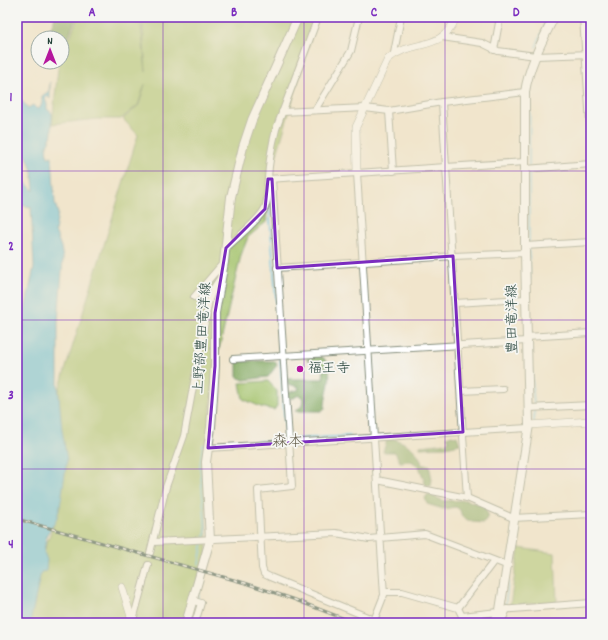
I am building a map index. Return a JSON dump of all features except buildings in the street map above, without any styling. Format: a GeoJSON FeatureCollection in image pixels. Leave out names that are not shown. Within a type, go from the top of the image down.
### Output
{"type":"FeatureCollection","features":[{"type":"Feature","properties":{"kind":"main road","name":"上野部豊田竜洋線"},"geometry":{"type":"LineString","coordinates":[[186,623],[194,601],[210,540],[206,462],[215,366],[215,313],[226,248],[231,197],[243,147],[252,120],[298,17]]}},
{"type":"Feature","properties":{"kind":"main road","name":"豊田竜洋線"},"geometry":{"type":"LineString","coordinates":[[494,623],[502,610],[506,565],[528,426],[529,408],[525,299],[525,92],[527,80],[536,56],[554,17]]}},
{"type":"Feature","properties":{"kind":"street"},"geometry":{"type":"LineString","coordinates":[[226,248],[244,232],[264,209],[269,188],[272,148],[282,112],[318,17]]}},
{"type":"Feature","properties":{"kind":"street"},"geometry":{"type":"LineString","coordinates":[[315,110],[351,51],[359,17]]}},
{"type":"Feature","properties":{"kind":"street"},"geometry":{"type":"LineString","coordinates":[[394,53],[401,17]]}},
{"type":"Feature","properties":{"kind":"street"},"geometry":{"type":"LineString","coordinates":[[373,621],[384,592],[357,173],[356,127],[388,59],[394,53],[433,42],[442,37],[453,24],[456,17]]}},
{"type":"Feature","properties":{"kind":"street"},"geometry":{"type":"LineString","coordinates":[[494,50],[500,17]]}},
{"type":"Feature","properties":{"kind":"street"},"geometry":{"type":"LineString","coordinates":[[583,17],[589,54],[591,139]]}},
{"type":"Feature","properties":{"kind":"street"},"geometry":{"type":"LineString","coordinates":[[442,37],[482,43],[494,50],[536,56],[589,54]]}},
{"type":"Feature","properties":{"kind":"street"},"geometry":{"type":"LineString","coordinates":[[282,112],[365,108],[389,111],[442,102],[525,92]]}},
{"type":"Feature","properties":{"kind":"street"},"geometry":{"type":"LineString","coordinates":[[442,102],[453,256],[467,498]]}},
{"type":"Feature","properties":{"kind":"street"},"geometry":{"type":"LineString","coordinates":[[389,111],[393,171]]}},
{"type":"Feature","properties":{"kind":"street"},"geometry":{"type":"LineString","coordinates":[[270,179],[446,167],[591,164]]}},
{"type":"Feature","properties":{"kind":"street"},"geometry":{"type":"LineString","coordinates":[[270,179],[292,486],[258,490],[260,538],[264,574],[373,621],[382,623]]}},
{"type":"Feature","properties":{"kind":"street"},"geometry":{"type":"LineString","coordinates":[[277,268],[453,256],[525,250],[591,242]]}},
{"type":"Feature","properties":{"kind":"street"},"geometry":{"type":"LineString","coordinates":[[194,297],[224,262]]}},
{"type":"Feature","properties":{"kind":"street"},"geometry":{"type":"LineString","coordinates":[[150,553],[166,487],[184,436],[209,300],[213,289],[220,278]]}},
{"type":"Feature","properties":{"kind":"street"},"geometry":{"type":"LineString","coordinates":[[455,303],[525,299]]}},
{"type":"Feature","properties":{"kind":"street"},"geometry":{"type":"LineString","coordinates":[[233,359],[458,346],[591,333]]}},
{"type":"Feature","properties":{"kind":"street"},"geometry":{"type":"LineString","coordinates":[[461,391],[503,389]]}},
{"type":"Feature","properties":{"kind":"street"},"geometry":{"type":"LineString","coordinates":[[529,408],[591,405]]}},
{"type":"Feature","properties":{"kind":"street"},"geometry":{"type":"LineString","coordinates":[[208,448],[463,432],[591,421]]}},
{"type":"Feature","properties":{"kind":"street"},"geometry":{"type":"LineString","coordinates":[[377,480],[467,498],[513,518],[591,514]]}},
{"type":"Feature","properties":{"kind":"street"},"geometry":{"type":"LineString","coordinates":[[153,542],[260,538],[336,533],[369,539],[425,534],[506,565]]}},
{"type":"Feature","properties":{"kind":"street"},"geometry":{"type":"LineString","coordinates":[[458,608],[494,561]]}},
{"type":"Feature","properties":{"kind":"street"},"geometry":{"type":"LineString","coordinates":[[133,622],[148,565]]}},
{"type":"Feature","properties":{"kind":"street"},"geometry":{"type":"LineString","coordinates":[[122,587],[133,622]]}},
{"type":"Feature","properties":{"kind":"street"},"geometry":{"type":"LineString","coordinates":[[384,592],[402,592],[458,608],[462,616],[461,623]]}},
{"type":"Feature","properties":{"kind":"street"},"geometry":{"type":"LineString","coordinates":[[194,601],[201,603],[195,623]]}},
{"type":"Feature","properties":{"kind":"street"},"geometry":{"type":"LineString","coordinates":[[462,616],[502,610],[591,603]]}},
{"type":"Feature","properties":{"kind":"street"},"geometry":{"type":"LineString","coordinates":[[501,623],[502,610]]}},
{"type":"Feature","properties":{"kind":"highlighted area"},"geometry":{"type":"Polygon","coordinates":[[[268,179],[272,179],[277,268],[453,256],[463,432],[208,448],[215,366],[215,313],[226,248],[265,209],[268,179]]]}},
{"type":"Feature","properties":{"kind":"green space"},"geometry":{"type":"Polygon","coordinates":[[[55,17],[76,17],[70,33],[70,30],[50,30],[55,17]]]}},
{"type":"Feature","properties":{"kind":"green space"},"geometry":{"type":"Polygon","coordinates":[[[78,17],[140,17],[146,72],[142,17],[317,17],[268,185],[266,222],[248,237],[241,255],[214,371],[206,468],[207,553],[184,623],[30,623],[46,545],[58,513],[59,390],[138,135],[123,119],[139,105],[145,84],[138,105],[121,119],[97,119],[52,124],[58,70],[70,70],[70,38],[78,17]]]}},
{"type":"Feature","properties":{"kind":"green space"},"geometry":{"type":"Polygon","coordinates":[[[318,356],[324,358],[330,377],[325,408],[321,411],[295,411],[302,406],[303,398],[299,395],[293,398],[288,398],[287,393],[298,390],[299,387],[288,384],[287,379],[323,379],[324,368],[307,360],[307,358],[318,356]]]}},
{"type":"Feature","properties":{"kind":"green space"},"geometry":{"type":"Polygon","coordinates":[[[237,361],[275,361],[277,365],[268,377],[244,380],[237,377],[237,361]]]}},
{"type":"Feature","properties":{"kind":"green space"},"geometry":{"type":"Polygon","coordinates":[[[268,381],[277,391],[277,406],[274,410],[261,407],[243,399],[240,383],[268,381]]]}},
{"type":"Feature","properties":{"kind":"green space"},"geometry":{"type":"Polygon","coordinates":[[[451,435],[457,436],[460,444],[446,447],[420,448],[420,446],[447,443],[449,440],[447,437],[451,435]]]}},
{"type":"Feature","properties":{"kind":"green space"},"geometry":{"type":"Polygon","coordinates":[[[388,437],[409,446],[417,454],[422,465],[429,465],[432,479],[431,486],[426,486],[419,466],[411,461],[400,462],[395,452],[383,452],[388,437]]]}},
{"type":"Feature","properties":{"kind":"green space"},"geometry":{"type":"Polygon","coordinates":[[[428,494],[444,501],[466,500],[485,506],[488,516],[484,523],[472,522],[462,517],[460,510],[456,507],[443,509],[427,504],[425,498],[428,494]]]}},
{"type":"Feature","properties":{"kind":"green space"},"geometry":{"type":"Polygon","coordinates":[[[519,548],[555,553],[557,602],[510,605],[519,548]]]}},
{"type":"Feature","properties":{"kind":"water"},"geometry":{"type":"Polygon","coordinates":[[[50,82],[50,99],[47,96],[45,99],[47,109],[52,113],[52,133],[46,149],[48,157],[52,156],[55,203],[58,213],[55,231],[61,247],[63,259],[58,321],[58,385],[62,430],[67,460],[60,507],[56,520],[46,536],[44,552],[47,560],[46,571],[41,572],[30,623],[17,623],[17,365],[22,353],[25,310],[34,267],[31,207],[20,205],[17,207],[17,174],[34,191],[33,178],[28,160],[17,143],[17,95],[28,108],[33,105],[37,109],[40,108],[42,96],[49,91],[50,82]]]}},
{"type":"Feature","properties":{"kind":"waterway"},"geometry":{"type":"LineString","coordinates":[[536,47],[548,17]]}},
{"type":"Feature","properties":{"kind":"waterway"},"geometry":{"type":"LineString","coordinates":[[529,166],[530,88]]}},
{"type":"Feature","properties":{"kind":"waterway"},"geometry":{"type":"LineString","coordinates":[[529,170],[529,244]]}},
{"type":"Feature","properties":{"kind":"waterway"},"geometry":{"type":"LineString","coordinates":[[269,204],[280,354]]}},
{"type":"Feature","properties":{"kind":"waterway"},"geometry":{"type":"LineString","coordinates":[[529,248],[530,280]]}},
{"type":"Feature","properties":{"kind":"waterway"},"geometry":{"type":"LineString","coordinates":[[280,358],[286,440]]}},
{"type":"Feature","properties":{"kind":"waterway"},"geometry":{"type":"LineString","coordinates":[[531,360],[534,406]]}},
{"type":"Feature","properties":{"kind":"waterway"},"geometry":{"type":"LineString","coordinates":[[534,410],[534,422]]}},
{"type":"Feature","properties":{"kind":"waterway"},"geometry":{"type":"LineString","coordinates":[[292,439],[350,436]]}},
{"type":"Feature","properties":{"kind":"waterway"},"geometry":{"type":"LineString","coordinates":[[212,444],[288,440]]}},
{"type":"Feature","properties":{"kind":"waterway"},"geometry":{"type":"LineString","coordinates":[[204,537],[206,532],[200,466],[203,445],[206,445]]}},
{"type":"Feature","properties":{"kind":"waterway"},"geometry":{"type":"LineString","coordinates":[[199,564],[203,541]]}},
{"type":"Feature","properties":{"kind":"waterway"},"geometry":{"type":"LineString","coordinates":[[505,608],[508,582]]}},
{"type":"Feature","properties":{"kind":"waterway"},"geometry":{"type":"LineString","coordinates":[[197,600],[200,586]]}},
{"type":"Feature","properties":{"kind":"waterway"},"geometry":{"type":"LineString","coordinates":[[191,623],[196,604]]}},
{"type":"Feature","properties":{"kind":"railway"},"geometry":{"type":"LineString","coordinates":[[17,519],[245,583],[293,599],[355,623]]}},
{"type":"Feature","properties":{"kind":"place","name":"福王寺"},"geometry":{"type":"Point","coordinates":[300,369]}},
{"type":"Feature","properties":{"kind":"district","name":"森本"},"geometry":{"type":"Point","coordinates":[288,442]}}]}
